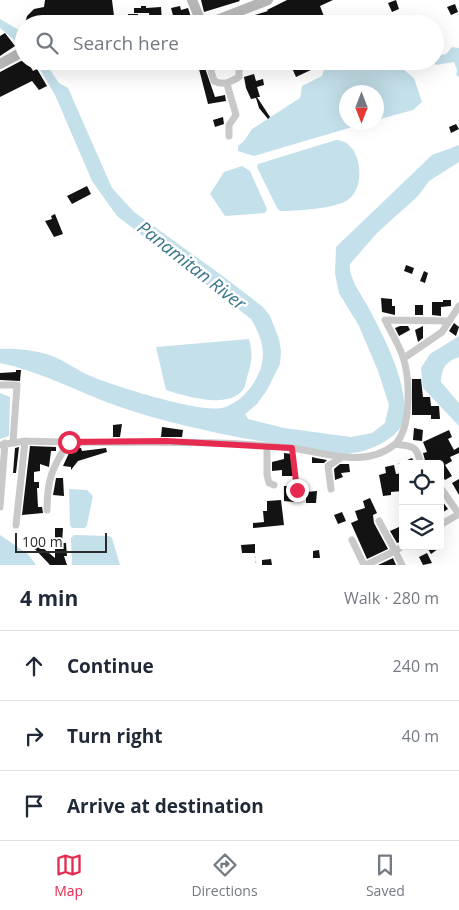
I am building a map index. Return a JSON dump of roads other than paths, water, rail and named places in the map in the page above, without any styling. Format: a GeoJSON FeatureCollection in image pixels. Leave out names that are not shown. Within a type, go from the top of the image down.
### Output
{"type":"FeatureCollection","features":[{"type":"Feature","properties":{"kind":"main road"},"geometry":{"type":"LineString","coordinates":[[192,0],[198,15]]}},
{"type":"Feature","properties":{"kind":"main road"},"geometry":{"type":"LineString","coordinates":[[230,15],[268,0]]}},
{"type":"Feature","properties":{"kind":"main road"},"geometry":{"type":"LineString","coordinates":[[0,64],[15,56]]}},
{"type":"Feature","properties":{"kind":"street"},"geometry":{"type":"LineString","coordinates":[[211,70],[214,81],[227,84],[239,77],[239,70]]}},
{"type":"Feature","properties":{"kind":"street"},"geometry":{"type":"LineString","coordinates":[[227,84],[236,115],[229,125],[229,136]]}},
{"type":"Feature","properties":{"kind":"street"},"geometry":{"type":"LineString","coordinates":[[404,358],[442,332],[459,306]]}},
{"type":"Feature","properties":{"kind":"street"},"geometry":{"type":"LineString","coordinates":[[394,444],[406,421],[408,405],[404,358],[385,320],[449,321]]}},
{"type":"Feature","properties":{"kind":"street"},"geometry":{"type":"LineString","coordinates":[[0,385],[17,385],[13,442]]}},
{"type":"Feature","properties":{"kind":"street"},"geometry":{"type":"LineString","coordinates":[[16,525],[25,441]]}},
{"type":"Feature","properties":{"kind":"street"},"geometry":{"type":"LineString","coordinates":[[0,507],[2,444],[13,442],[166,441],[292,448],[342,457],[366,457],[394,444],[414,447],[418,451],[419,460]]}},
{"type":"Feature","properties":{"kind":"street"},"geometry":{"type":"LineString","coordinates":[[47,510],[49,479],[53,467],[69,442]]}},
{"type":"Feature","properties":{"kind":"street"},"geometry":{"type":"LineString","coordinates":[[267,446],[267,475],[269,483],[274,486]]}},
{"type":"Feature","properties":{"kind":"street"},"geometry":{"type":"LineString","coordinates":[[331,489],[328,466],[342,457]]}},
{"type":"Feature","properties":{"kind":"street"},"geometry":{"type":"LineString","coordinates":[[444,493],[459,514],[444,523]]}},
{"type":"Feature","properties":{"kind":"street"},"geometry":{"type":"LineString","coordinates":[[379,521],[402,565]]}},
{"type":"Feature","properties":{"kind":"street"},"geometry":{"type":"LineString","coordinates":[[352,540],[365,565],[399,548]]}},
{"type":"Feature","properties":{"kind":"water"},"geometry":{"type":"Polygon","coordinates":[[[0,19],[15,28],[15,40],[0,28],[0,19]]]}},
{"type":"Feature","properties":{"kind":"water"},"geometry":{"type":"Polygon","coordinates":[[[452,47],[459,48],[459,77],[456,75],[457,70],[454,62],[444,64],[444,54],[452,47]]]}},
{"type":"Feature","properties":{"kind":"water","name":"Panamitan River"},"geometry":{"type":"Polygon","coordinates":[[[40,70],[50,70],[59,83],[68,88],[112,188],[134,212],[224,277],[263,307],[270,316],[279,339],[281,351],[280,364],[267,390],[257,404],[245,414],[248,419],[284,428],[351,437],[372,433],[385,423],[389,405],[378,371],[359,326],[339,293],[335,274],[336,247],[432,155],[459,145],[459,162],[429,181],[418,196],[377,233],[350,264],[353,280],[380,330],[399,375],[405,405],[404,419],[401,427],[388,440],[360,452],[342,454],[316,451],[181,425],[117,406],[44,376],[0,363],[0,349],[37,352],[54,357],[86,374],[114,385],[175,402],[194,406],[222,408],[238,400],[246,393],[260,371],[262,363],[261,341],[251,319],[117,216],[92,181],[55,95],[40,70]]]}},
{"type":"Feature","properties":{"kind":"water"},"geometry":{"type":"Polygon","coordinates":[[[324,70],[404,70],[414,78],[422,102],[413,110],[384,118],[384,85],[339,85],[339,130],[342,130],[254,156],[238,151],[238,146],[252,129],[300,98],[302,86],[322,76],[324,70]]]}},
{"type":"Feature","properties":{"kind":"water"},"geometry":{"type":"Polygon","coordinates":[[[336,140],[344,142],[351,147],[356,155],[359,164],[359,174],[355,192],[349,199],[335,205],[316,209],[280,211],[257,167],[258,164],[336,140]]]}},
{"type":"Feature","properties":{"kind":"water"},"geometry":{"type":"Polygon","coordinates":[[[242,166],[250,171],[267,209],[265,213],[225,216],[210,194],[224,172],[242,166]]]}},
{"type":"Feature","properties":{"kind":"water"},"geometry":{"type":"Polygon","coordinates":[[[459,336],[459,357],[450,361],[445,366],[441,382],[459,403],[459,426],[423,388],[421,368],[430,354],[459,336]]]}},
{"type":"Feature","properties":{"kind":"water"},"geometry":{"type":"Polygon","coordinates":[[[249,339],[251,349],[250,367],[244,388],[235,396],[226,399],[205,400],[166,390],[156,347],[249,339]]]}},
{"type":"Feature","properties":{"kind":"water"},"geometry":{"type":"Polygon","coordinates":[[[0,393],[10,397],[9,436],[0,439],[0,393]]]}},
{"type":"Feature","properties":{"kind":"water"},"geometry":{"type":"Polygon","coordinates":[[[69,489],[87,490],[93,496],[85,528],[72,528],[70,525],[69,489]]]}},
{"type":"Feature","properties":{"kind":"water"},"geometry":{"type":"Polygon","coordinates":[[[0,535],[28,554],[36,565],[0,565],[0,535]]]}},
{"type":"Feature","properties":{"kind":"water"},"geometry":{"type":"Polygon","coordinates":[[[74,535],[109,536],[112,538],[120,565],[72,565],[71,538],[74,535]]]}}]}
